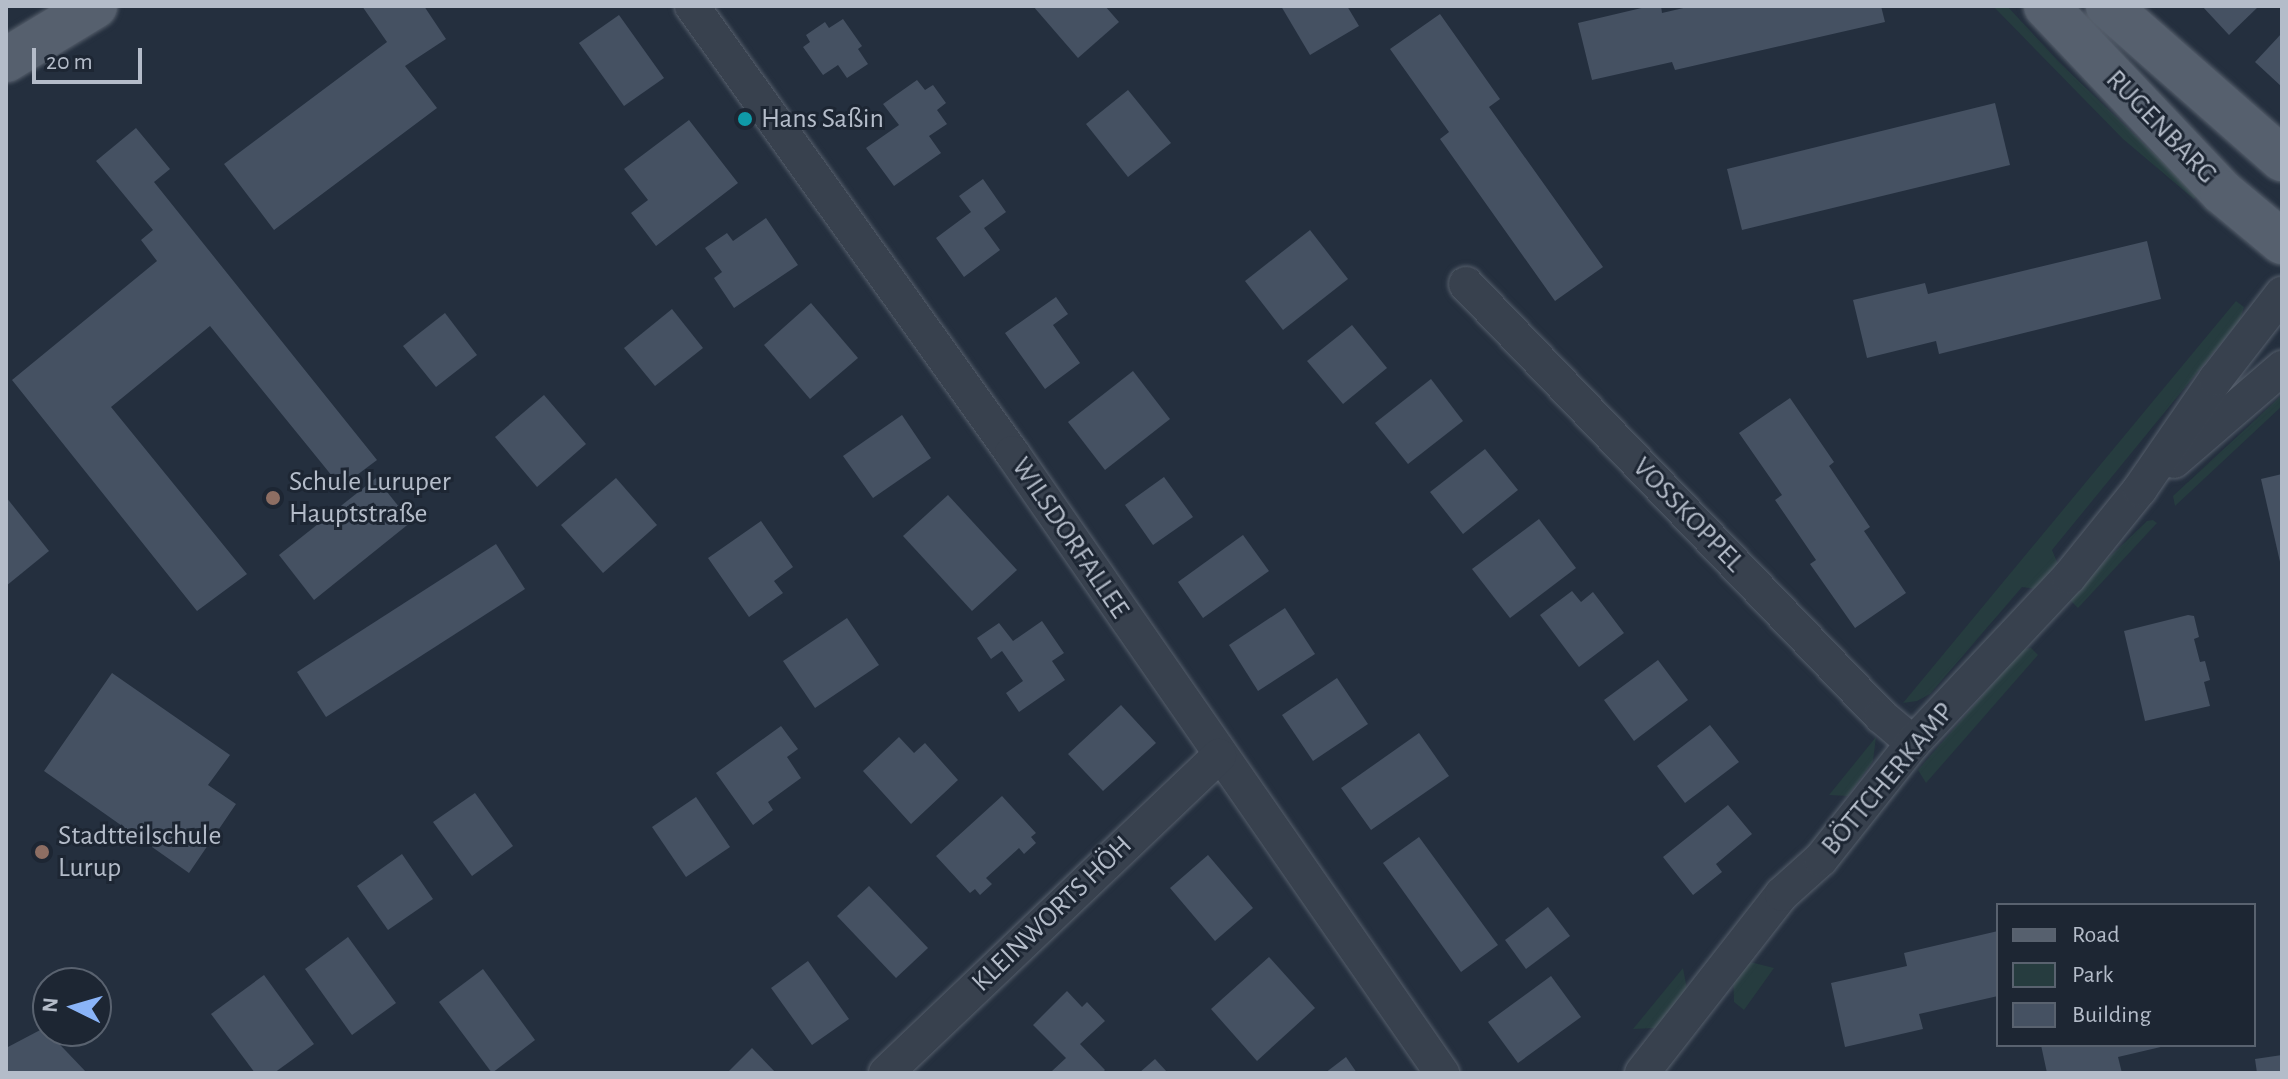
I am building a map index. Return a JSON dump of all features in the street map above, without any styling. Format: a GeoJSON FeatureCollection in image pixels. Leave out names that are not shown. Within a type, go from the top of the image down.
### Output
{"type":"FeatureCollection","features":[{"type":"Feature","properties":{"kind":"main road"},"geometry":{"type":"LineString","coordinates":[[6,60],[95,6]]}},
{"type":"Feature","properties":{"kind":"main road","name":"RUGENBARG"},"geometry":{"type":"LineString","coordinates":[[2046,6],[2222,192],[2282,242]]}},
{"type":"Feature","properties":{"kind":"main road","name":"RUGENBARG"},"geometry":{"type":"LineString","coordinates":[[2108,6],[2282,159]]}},
{"type":"Feature","properties":{"kind":"street","name":"WILSDORFALLEE"},"geometry":{"type":"LineString","coordinates":[[692,6],[1012,453],[1219,756],[1442,1073]]}},
{"type":"Feature","properties":{"kind":"street","name":"VOSSKOPPEL"},"geometry":{"type":"LineString","coordinates":[[1466,284],[1881,716],[1913,743]]}},
{"type":"Feature","properties":{"kind":"street","name":"BÖTTCHERKAMP"},"geometry":{"type":"LineString","coordinates":[[1642,1073],[1782,894],[1821,859],[1913,743],[2069,577],[2140,489],[2216,379],[2282,294]]}},
{"type":"Feature","properties":{"kind":"street","name":"BÖTTCHERKAMP"},"geometry":{"type":"LineString","coordinates":[[2140,489],[2282,368]]}},
{"type":"Feature","properties":{"kind":"street","name":"KLEINWORTS HÖH"},"geometry":{"type":"LineString","coordinates":[[886,1073],[1219,756]]}},
{"type":"Feature","properties":{"kind":"green space"},"geometry":{"type":"Polygon","coordinates":[[[1993,6],[2007,6],[2059,62],[2197,195],[2194,199],[2123,139],[1993,6]]]}},
{"type":"Feature","properties":{"kind":"green space"},"geometry":{"type":"Polygon","coordinates":[[[2236,301],[2244,307],[2240,320],[2052,550],[2060,569],[2043,590],[2022,587],[1930,694],[1917,701],[1903,703],[2236,301]]]}},
{"type":"Feature","properties":{"kind":"green space"},"geometry":{"type":"Polygon","coordinates":[[[2282,395],[2282,406],[2175,506],[2173,496],[2282,395]]]}},
{"type":"Feature","properties":{"kind":"green space"},"geometry":{"type":"Polygon","coordinates":[[[2147,521],[2157,523],[2078,608],[2069,596],[2147,521]]]}},
{"type":"Feature","properties":{"kind":"green space"},"geometry":{"type":"Polygon","coordinates":[[[2031,648],[2038,655],[1926,783],[1918,770],[2023,649],[2031,648]]]}},
{"type":"Feature","properties":{"kind":"green space"},"geometry":{"type":"Polygon","coordinates":[[[1876,737],[1873,761],[1848,796],[1829,795],[1876,737]]]}},
{"type":"Feature","properties":{"kind":"green space"},"geometry":{"type":"Polygon","coordinates":[[[1742,960],[1774,968],[1744,1010],[1734,1002],[1733,972],[1742,960]]]}},
{"type":"Feature","properties":{"kind":"green space"},"geometry":{"type":"Polygon","coordinates":[[[1683,968],[1687,989],[1656,1028],[1633,1029],[1683,968]]]}},
{"type":"Feature","properties":{"kind":"building"},"geometry":{"type":"Polygon","coordinates":[[[362,6],[424,6],[446,39],[405,66],[437,108],[274,230],[224,164],[387,42],[362,6]]]}},
{"type":"Feature","properties":{"kind":"building"},"geometry":{"type":"Polygon","coordinates":[[[1033,6],[1105,6],[1119,22],[1078,58],[1033,6]]]}},
{"type":"Feature","properties":{"kind":"building"},"geometry":{"type":"Polygon","coordinates":[[[1281,6],[1347,6],[1359,26],[1310,55],[1281,6]]]}},
{"type":"Feature","properties":{"kind":"building"},"geometry":{"type":"Polygon","coordinates":[[[1661,6],[1662,13],[1692,6],[1881,6],[1885,22],[1675,70],[1672,62],[1592,80],[1578,23],[1661,6]]]}},
{"type":"Feature","properties":{"kind":"building"},"geometry":{"type":"Polygon","coordinates":[[[2202,6],[2259,6],[2229,35],[2202,6]]]}},
{"type":"Feature","properties":{"kind":"building"},"geometry":{"type":"Polygon","coordinates":[[[1440,14],[1500,99],[1489,107],[1603,267],[1555,301],[1440,139],[1449,132],[1390,49],[1440,14]]]}},
{"type":"Feature","properties":{"kind":"building"},"geometry":{"type":"Polygon","coordinates":[[[619,15],[664,78],[624,106],[579,43],[619,15]]]}},
{"type":"Feature","properties":{"kind":"building"},"geometry":{"type":"Polygon","coordinates":[[[843,19],[862,46],[858,49],[868,64],[847,78],[838,65],[823,75],[803,47],[810,42],[806,35],[825,22],[829,28],[843,19]]]}},
{"type":"Feature","properties":{"kind":"building"},"geometry":{"type":"Polygon","coordinates":[[[2282,33],[2282,87],[2255,62],[2282,33]]]}},
{"type":"Feature","properties":{"kind":"building"},"geometry":{"type":"Polygon","coordinates":[[[917,80],[925,90],[933,85],[946,103],[937,110],[947,124],[929,136],[941,153],[894,186],[866,148],[899,125],[883,104],[917,80]]]}},
{"type":"Feature","properties":{"kind":"building"},"geometry":{"type":"Polygon","coordinates":[[[1128,90],[1171,143],[1128,177],[1086,124],[1128,90]]]}},
{"type":"Feature","properties":{"kind":"building"},"geometry":{"type":"Polygon","coordinates":[[[1995,103],[2010,165],[1742,230],[1727,169],[1995,103]]]}},
{"type":"Feature","properties":{"kind":"building"},"geometry":{"type":"Polygon","coordinates":[[[689,120],[738,183],[656,246],[631,213],[648,200],[624,169],[689,120]]]}},
{"type":"Feature","properties":{"kind":"building"},"geometry":{"type":"Polygon","coordinates":[[[136,128],[170,169],[154,182],[377,460],[341,487],[210,326],[111,407],[247,574],[197,611],[12,380],[157,261],[141,240],[153,230],[96,161],[136,128]]]}},
{"type":"Feature","properties":{"kind":"building"},"geometry":{"type":"Polygon","coordinates":[[[983,179],[1006,212],[984,228],[1000,250],[964,277],[936,238],[971,212],[959,196],[983,179]]]}},
{"type":"Feature","properties":{"kind":"building"},"geometry":{"type":"Polygon","coordinates":[[[766,218],[798,265],[734,308],[714,278],[722,272],[705,248],[727,233],[733,241],[766,218]]]}},
{"type":"Feature","properties":{"kind":"building"},"geometry":{"type":"Polygon","coordinates":[[[1310,230],[1348,279],[1283,330],[1245,281],[1310,230]]]}},
{"type":"Feature","properties":{"kind":"building"},"geometry":{"type":"Polygon","coordinates":[[[2147,241],[2161,299],[1939,354],[1936,341],[1867,358],[1853,300],[1925,283],[1928,294],[2147,241]]]}},
{"type":"Feature","properties":{"kind":"building"},"geometry":{"type":"Polygon","coordinates":[[[1056,297],[1068,314],[1053,325],[1080,363],[1045,389],[1005,333],[1056,297]]]}},
{"type":"Feature","properties":{"kind":"building"},"geometry":{"type":"Polygon","coordinates":[[[811,303],[858,358],[810,399],[764,345],[811,303]]]}},
{"type":"Feature","properties":{"kind":"building"},"geometry":{"type":"Polygon","coordinates":[[[672,309],[703,348],[655,386],[624,348],[672,309]]]}},
{"type":"Feature","properties":{"kind":"building"},"geometry":{"type":"Polygon","coordinates":[[[445,313],[477,355],[436,387],[403,346],[445,313]]]}},
{"type":"Feature","properties":{"kind":"building"},"geometry":{"type":"Polygon","coordinates":[[[1352,325],[1387,368],[1343,404],[1307,361],[1352,325]]]}},
{"type":"Feature","properties":{"kind":"building"},"geometry":{"type":"Polygon","coordinates":[[[1133,371],[1170,419],[1105,470],[1068,422],[1133,371]]]}},
{"type":"Feature","properties":{"kind":"building"},"geometry":{"type":"Polygon","coordinates":[[[1431,379],[1463,421],[1408,464],[1375,423],[1431,379]]]}},
{"type":"Feature","properties":{"kind":"building"},"geometry":{"type":"Polygon","coordinates":[[[544,395],[586,444],[537,487],[495,437],[544,395]]]}},
{"type":"Feature","properties":{"kind":"building"},"geometry":{"type":"Polygon","coordinates":[[[1790,398],[1834,462],[1829,466],[1870,527],[1864,531],[1906,593],[1855,628],[1810,564],[1816,560],[1775,500],[1782,495],[1739,433],[1790,398]]]}},
{"type":"Feature","properties":{"kind":"building"},"geometry":{"type":"Polygon","coordinates":[[[902,415],[931,458],[873,498],[843,456],[902,415]]]}},
{"type":"Feature","properties":{"kind":"building"},"geometry":{"type":"Polygon","coordinates":[[[1485,449],[1518,490],[1463,534],[1430,492],[1485,449]]]}},
{"type":"Feature","properties":{"kind":"building"},"geometry":{"type":"Polygon","coordinates":[[[2282,474],[2282,566],[2281,566],[2261,479],[2282,474]]]}},
{"type":"Feature","properties":{"kind":"building"},"geometry":{"type":"Polygon","coordinates":[[[1164,477],[1193,517],[1153,545],[1125,505],[1164,477]]]}},
{"type":"Feature","properties":{"kind":"building"},"geometry":{"type":"Polygon","coordinates":[[[376,478],[411,522],[314,600],[279,555],[376,478]]]}},
{"type":"Feature","properties":{"kind":"building"},"geometry":{"type":"Polygon","coordinates":[[[616,478],[657,525],[603,573],[561,525],[616,478]]]}},
{"type":"Feature","properties":{"kind":"building"},"geometry":{"type":"Polygon","coordinates":[[[948,495],[1017,570],[972,611],[903,536],[948,495]]]}},
{"type":"Feature","properties":{"kind":"building"},"geometry":{"type":"Polygon","coordinates":[[[6,497],[49,551],[6,586],[6,497]]]}},
{"type":"Feature","properties":{"kind":"building"},"geometry":{"type":"Polygon","coordinates":[[[1539,519],[1576,568],[1510,618],[1472,569],[1539,519]]]}},
{"type":"Feature","properties":{"kind":"building"},"geometry":{"type":"Polygon","coordinates":[[[761,521],[793,567],[774,581],[783,593],[749,617],[708,558],[761,521]]]}},
{"type":"Feature","properties":{"kind":"building"},"geometry":{"type":"Polygon","coordinates":[[[1243,535],[1269,571],[1203,618],[1178,582],[1243,535]]]}},
{"type":"Feature","properties":{"kind":"building"},"geometry":{"type":"Polygon","coordinates":[[[496,544],[525,589],[326,717],[297,672],[496,544]]]}},
{"type":"Feature","properties":{"kind":"building"},"geometry":{"type":"Polygon","coordinates":[[[1572,591],[1581,602],[1593,592],[1624,633],[1579,667],[1540,615],[1572,591]]]}},
{"type":"Feature","properties":{"kind":"building"},"geometry":{"type":"Polygon","coordinates":[[[1285,608],[1315,654],[1258,691],[1229,645],[1285,608]]]}},
{"type":"Feature","properties":{"kind":"building"},"geometry":{"type":"Polygon","coordinates":[[[2194,616],[2199,637],[2194,639],[2200,662],[2205,661],[2210,680],[2204,682],[2210,706],[2145,721],[2124,631],[2194,616]]]}},
{"type":"Feature","properties":{"kind":"building"},"geometry":{"type":"Polygon","coordinates":[[[847,618],[879,665],[815,708],[783,661],[847,618]]]}},
{"type":"Feature","properties":{"kind":"building"},"geometry":{"type":"Polygon","coordinates":[[[1042,621],[1064,653],[1052,661],[1065,680],[1019,712],[1006,693],[1023,681],[1002,651],[991,659],[977,638],[999,623],[1013,641],[1042,621]]]}},
{"type":"Feature","properties":{"kind":"building"},"geometry":{"type":"Polygon","coordinates":[[[1658,660],[1688,700],[1634,741],[1604,700],[1658,660]]]}},
{"type":"Feature","properties":{"kind":"building"},"geometry":{"type":"Polygon","coordinates":[[[112,673],[230,755],[208,785],[236,804],[189,873],[44,771],[112,673]]]}},
{"type":"Feature","properties":{"kind":"building"},"geometry":{"type":"Polygon","coordinates":[[[1337,678],[1368,724],[1313,761],[1282,715],[1337,678]]]}},
{"type":"Feature","properties":{"kind":"building"},"geometry":{"type":"Polygon","coordinates":[[[1121,705],[1156,743],[1103,791],[1068,754],[1121,705]]]}},
{"type":"Feature","properties":{"kind":"building"},"geometry":{"type":"Polygon","coordinates":[[[1710,725],[1739,762],[1685,803],[1657,766],[1710,725]]]}},
{"type":"Feature","properties":{"kind":"building"},"geometry":{"type":"Polygon","coordinates":[[[781,726],[798,749],[787,757],[801,778],[768,802],[773,810],[753,825],[716,773],[781,726]]]}},
{"type":"Feature","properties":{"kind":"building"},"geometry":{"type":"Polygon","coordinates":[[[1419,733],[1449,776],[1371,830],[1341,788],[1419,733]]]}},
{"type":"Feature","properties":{"kind":"building"},"geometry":{"type":"Polygon","coordinates":[[[899,737],[914,753],[925,743],[958,780],[911,824],[863,771],[899,737]]]}},
{"type":"Feature","properties":{"kind":"building"},"geometry":{"type":"Polygon","coordinates":[[[475,793],[513,846],[472,876],[433,822],[475,793]]]}},
{"type":"Feature","properties":{"kind":"building"},"geometry":{"type":"Polygon","coordinates":[[[1002,796],[1036,833],[1031,837],[1036,843],[1024,854],[1019,848],[986,878],[992,884],[980,895],[975,889],[970,893],[936,856],[1002,796]]]}},
{"type":"Feature","properties":{"kind":"building"},"geometry":{"type":"Polygon","coordinates":[[[696,797],[730,847],[686,877],[652,827],[696,797]]]}},
{"type":"Feature","properties":{"kind":"building"},"geometry":{"type":"Polygon","coordinates":[[[1728,805],[1752,834],[1716,864],[1722,872],[1693,895],[1663,857],[1728,805]]]}},
{"type":"Feature","properties":{"kind":"building"},"geometry":{"type":"Polygon","coordinates":[[[1419,837],[1498,945],[1461,972],[1383,863],[1419,837]]]}},
{"type":"Feature","properties":{"kind":"building"},"geometry":{"type":"Polygon","coordinates":[[[402,854],[433,899],[388,930],[357,886],[402,854]]]}},
{"type":"Feature","properties":{"kind":"building"},"geometry":{"type":"Polygon","coordinates":[[[1208,855],[1253,908],[1215,941],[1170,888],[1208,855]]]}},
{"type":"Feature","properties":{"kind":"building"},"geometry":{"type":"Polygon","coordinates":[[[869,886],[928,948],[896,978],[837,916],[869,886]]]}},
{"type":"Feature","properties":{"kind":"building"},"geometry":{"type":"Polygon","coordinates":[[[1548,907],[1570,936],[1526,969],[1505,940],[1548,907]]]}},
{"type":"Feature","properties":{"kind":"building"},"geometry":{"type":"Polygon","coordinates":[[[1996,931],[1996,996],[1919,1014],[1923,1029],[1845,1047],[1831,983],[1907,966],[1904,953],[1996,931]]]}},
{"type":"Feature","properties":{"kind":"building"},"geometry":{"type":"Polygon","coordinates":[[[348,937],[396,1003],[352,1035],[305,969],[348,937]]]}},
{"type":"Feature","properties":{"kind":"building"},"geometry":{"type":"Polygon","coordinates":[[[1269,957],[1315,1008],[1257,1061],[1211,1009],[1269,957]]]}},
{"type":"Feature","properties":{"kind":"building"},"geometry":{"type":"Polygon","coordinates":[[[808,961],[849,1019],[812,1045],[771,988],[808,961]]]}},
{"type":"Feature","properties":{"kind":"building"},"geometry":{"type":"Polygon","coordinates":[[[483,969],[535,1040],[492,1073],[439,1002],[483,969]]]}},
{"type":"Feature","properties":{"kind":"building"},"geometry":{"type":"Polygon","coordinates":[[[264,975],[314,1044],[274,1073],[255,1073],[211,1014],[264,975]]]}},
{"type":"Feature","properties":{"kind":"building"},"geometry":{"type":"Polygon","coordinates":[[[1551,976],[1581,1017],[1518,1063],[1488,1022],[1551,976]]]}},
{"type":"Feature","properties":{"kind":"building"},"geometry":{"type":"Polygon","coordinates":[[[1067,991],[1082,1007],[1087,1002],[1105,1021],[1080,1044],[1105,1070],[1102,1073],[1052,1071],[1066,1058],[1033,1025],[1067,991]]]}},
{"type":"Feature","properties":{"kind":"building"},"geometry":{"type":"Polygon","coordinates":[[[32,1034],[32,1047],[62,1047],[87,1073],[6,1073],[6,1048],[32,1034]]]}},
{"type":"Feature","properties":{"kind":"building"},"geometry":{"type":"Polygon","coordinates":[[[2041,1047],[2161,1047],[2118,1057],[2122,1073],[2047,1073],[2041,1047]]]}},
{"type":"Feature","properties":{"kind":"building"},"geometry":{"type":"Polygon","coordinates":[[[752,1048],[776,1073],[727,1073],[752,1048]]]}},
{"type":"Feature","properties":{"kind":"building"},"geometry":{"type":"Polygon","coordinates":[[[2282,1055],[2282,1073],[2257,1073],[2255,1059],[2282,1055]]]}},
{"type":"Feature","properties":{"kind":"building"},"geometry":{"type":"Polygon","coordinates":[[[1346,1057],[1357,1073],[1325,1073],[1346,1057]]]}},
{"type":"Feature","properties":{"kind":"building"},"geometry":{"type":"Polygon","coordinates":[[[1155,1059],[1168,1073],[1139,1073],[1155,1059]]]}},
{"type":"Feature","properties":{"kind":"place","name":"Hans Saßin"},"geometry":{"type":"Point","coordinates":[745,119]}},
{"type":"Feature","properties":{"kind":"place","name":"Schule Luruper Hauptstraße"},"geometry":{"type":"Point","coordinates":[273,498]}},
{"type":"Feature","properties":{"kind":"place","name":"Stadtteilschule Lurup"},"geometry":{"type":"Point","coordinates":[42,852]}}]}
